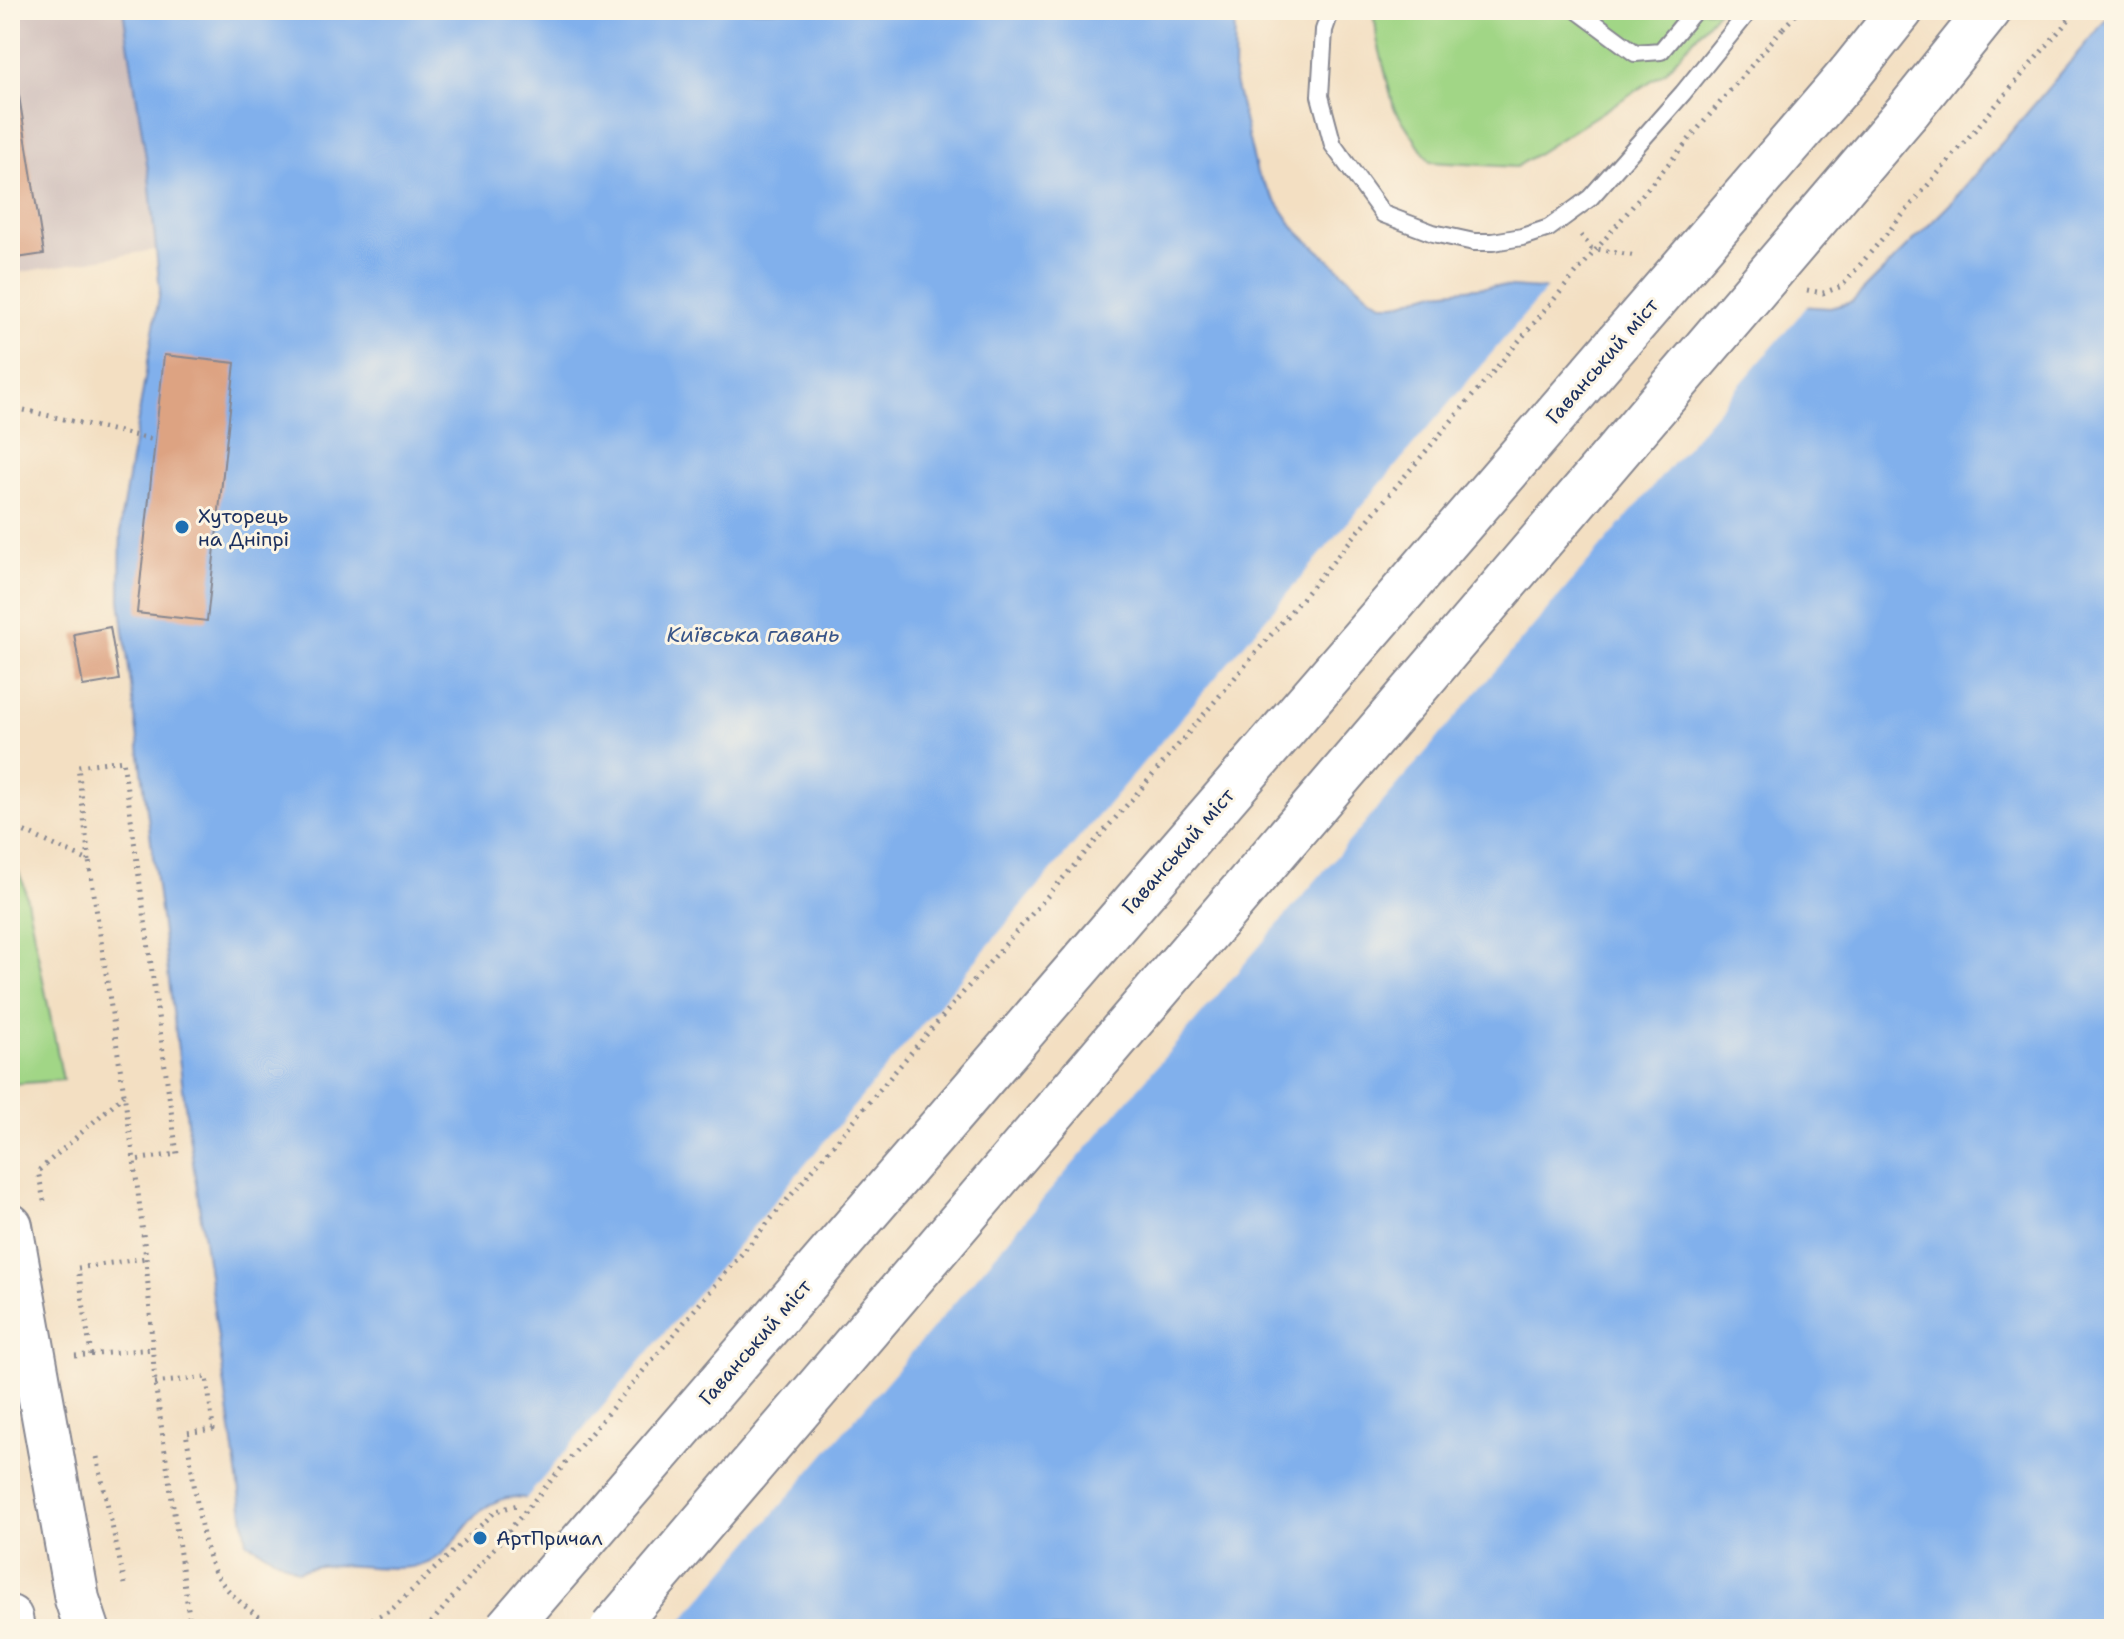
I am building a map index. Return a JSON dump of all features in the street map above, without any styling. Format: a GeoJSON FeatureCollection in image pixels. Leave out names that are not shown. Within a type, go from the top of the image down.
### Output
{"type":"FeatureCollection","features":[{"type":"Feature","properties":{"kind":"main road","name":"Гаванський міст"},"geometry":{"type":"LineString","coordinates":[[507,1629],[1850,74],[1901,10]]}},
{"type":"Feature","properties":{"kind":"main road"},"geometry":{"type":"LineString","coordinates":[[612,1629],[1908,111],[1989,10]]}},
{"type":"Feature","properties":{"kind":"main road"},"geometry":{"type":"LineString","coordinates":[[10,1226],[77,1599],[87,1629]]}},
{"type":"Feature","properties":{"kind":"main road"},"geometry":{"type":"LineString","coordinates":[[10,1618],[12,1629]]}},
{"type":"Feature","properties":{"kind":"lane"},"geometry":{"type":"LineString","coordinates":[[1331,10],[1324,30],[1320,96],[1333,145],[1383,214],[1433,233],[1474,242],[1493,242],[1549,228],[1590,198],[1683,93],[1750,10]]}},
{"type":"Feature","properties":{"kind":"lane"},"geometry":{"type":"LineString","coordinates":[[1577,10],[1635,53],[1661,51],[1695,10]]}},
{"type":"Feature","properties":{"kind":"path"},"geometry":{"type":"LineString","coordinates":[[426,1629],[914,1049],[1156,770],[1800,10]]}},
{"type":"Feature","properties":{"kind":"path"},"geometry":{"type":"LineString","coordinates":[[1823,293],[1842,286],[1863,264],[2077,10]]}},
{"type":"Feature","properties":{"kind":"path"},"geometry":{"type":"LineString","coordinates":[[24,410],[155,440]]}},
{"type":"Feature","properties":{"kind":"path"},"geometry":{"type":"LineString","coordinates":[[134,1160],[177,1154],[123,760],[78,766],[89,861],[134,1160],[146,1258],[155,1383],[191,1629]]}},
{"type":"Feature","properties":{"kind":"path"},"geometry":{"type":"LineString","coordinates":[[10,825],[89,861]]}},
{"type":"Feature","properties":{"kind":"path"},"geometry":{"type":"LineString","coordinates":[[38,1171],[124,1095]]}},
{"type":"Feature","properties":{"kind":"path"},"geometry":{"type":"LineString","coordinates":[[91,1355],[78,1268],[146,1258]]}},
{"type":"Feature","properties":{"kind":"path"},"geometry":{"type":"LineString","coordinates":[[78,1371],[75,1356],[153,1349]]}},
{"type":"Feature","properties":{"kind":"path"},"geometry":{"type":"LineString","coordinates":[[155,1383],[207,1377],[213,1429],[186,1433],[207,1548],[215,1573],[238,1601],[277,1629]]}},
{"type":"Feature","properties":{"kind":"path"},"geometry":{"type":"LineString","coordinates":[[96,1449],[126,1589]]}},
{"type":"Feature","properties":{"kind":"path"},"geometry":{"type":"LineString","coordinates":[[350,1629],[390,1611],[496,1511],[521,1504]]}},
{"type":"Feature","properties":{"kind":"shaded area"},"geometry":{"type":"Polygon","coordinates":[[[10,10],[123,10],[149,177],[155,250],[10,274],[10,10]]]}},
{"type":"Feature","properties":{"kind":"green space"},"geometry":{"type":"Polygon","coordinates":[[[1374,10],[1719,10],[1665,72],[1516,167],[1430,162],[1394,108],[1377,39],[1374,10]]]}},
{"type":"Feature","properties":{"kind":"green space"},"geometry":{"type":"Polygon","coordinates":[[[10,852],[24,885],[63,1080],[13,1084],[10,1071],[10,852]]]}},
{"type":"Feature","properties":{"kind":"water","name":"Київська гавань"},"geometry":{"type":"Polygon","coordinates":[[[123,10],[1235,10],[1234,78],[1257,173],[1296,230],[1372,298],[1384,304],[1396,304],[1436,292],[1496,286],[1830,308],[1852,302],[1950,204],[2114,10],[2114,1629],[642,1629],[615,1584],[577,1533],[555,1512],[531,1500],[507,1498],[482,1510],[442,1554],[425,1564],[409,1567],[329,1565],[298,1571],[247,1542],[187,1120],[120,600],[121,518],[160,291],[149,177],[123,10]]]}},
{"type":"Feature","properties":{"kind":"pier"},"geometry":{"type":"Polygon","coordinates":[[[1548,287],[1810,303],[675,1629],[637,1629],[596,1560],[567,1525],[551,1512],[523,1502],[1018,910],[1548,287]]]}},
{"type":"Feature","properties":{"kind":"building"},"geometry":{"type":"Polygon","coordinates":[[[10,39],[44,254],[10,259],[10,39]]]}},
{"type":"Feature","properties":{"kind":"building","name":"Хуторець на Дніпрі"},"geometry":{"type":"Polygon","coordinates":[[[164,355],[235,363],[207,621],[137,613],[164,355]]]}},
{"type":"Feature","properties":{"kind":"building"},"geometry":{"type":"Polygon","coordinates":[[[110,627],[119,680],[83,686],[74,634],[110,627]]]}},
{"type":"Feature","properties":{"kind":"place","name":"Хуторець на Дніпрі"},"geometry":{"type":"Point","coordinates":[182,527]}},
{"type":"Feature","properties":{"kind":"place","name":"АртПричал"},"geometry":{"type":"Point","coordinates":[480,1538]}}]}
